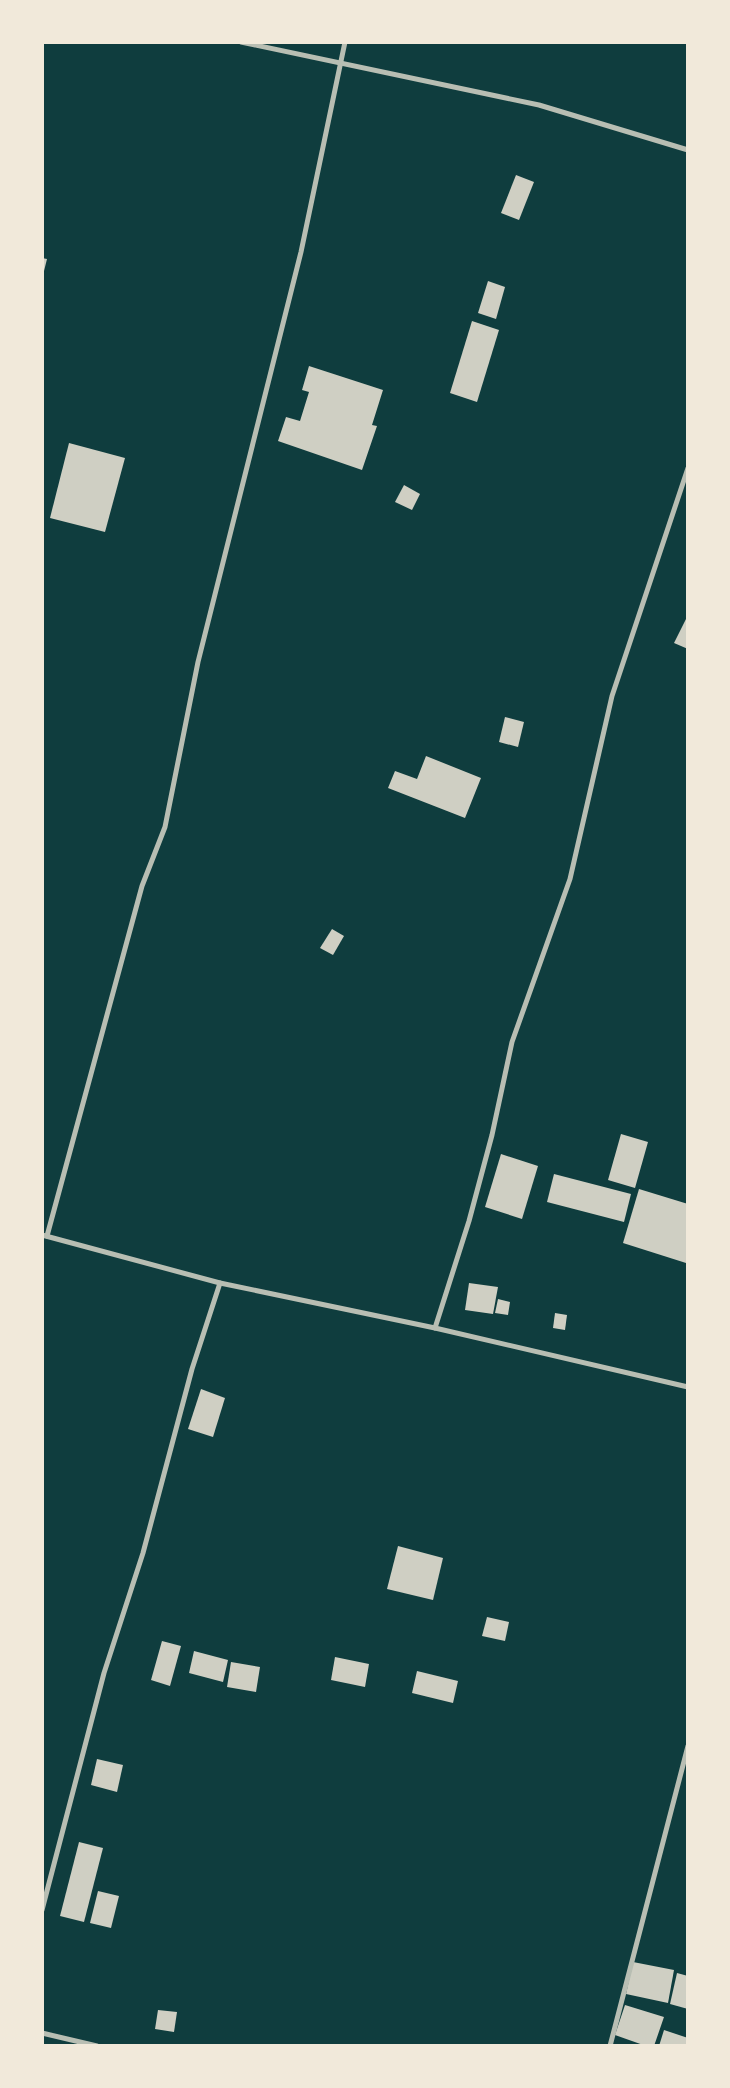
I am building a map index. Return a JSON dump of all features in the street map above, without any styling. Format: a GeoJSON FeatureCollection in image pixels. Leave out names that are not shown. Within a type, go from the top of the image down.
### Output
{"type":"FeatureCollection","features":[{"type":"Feature","properties":{"kind":"street"},"geometry":{"type":"LineString","coordinates":[[240,42],[539,105],[688,150]]}},
{"type":"Feature","properties":{"kind":"street"},"geometry":{"type":"LineString","coordinates":[[345,42],[300,252],[198,662],[165,827],[142,886],[44,1235],[220,1283],[435,1328],[688,1387]]}},
{"type":"Feature","properties":{"kind":"street"},"geometry":{"type":"LineString","coordinates":[[435,1328],[474,1202],[492,1135],[512,1042],[570,879],[612,696],[688,468]]}},
{"type":"Feature","properties":{"kind":"street"},"geometry":{"type":"LineString","coordinates":[[42,1910],[104,1674],[143,1553],[192,1369],[220,1283]]}},
{"type":"Feature","properties":{"kind":"street"},"geometry":{"type":"LineString","coordinates":[[610,2046],[688,1746]]}},
{"type":"Feature","properties":{"kind":"street"},"geometry":{"type":"LineString","coordinates":[[42,2033],[97,2046]]}},
{"type":"Feature","properties":{"kind":"building"},"geometry":{"type":"Polygon","coordinates":[[[516,175],[534,182],[519,220],[501,213],[516,175]]]}},
{"type":"Feature","properties":{"kind":"building"},"geometry":{"type":"Polygon","coordinates":[[[42,258],[47,259],[43,275],[42,275],[42,258]]]}},
{"type":"Feature","properties":{"kind":"building"},"geometry":{"type":"Polygon","coordinates":[[[488,281],[505,287],[496,319],[478,313],[488,281]]]}},
{"type":"Feature","properties":{"kind":"building"},"geometry":{"type":"Polygon","coordinates":[[[472,321],[499,330],[477,402],[450,393],[472,321]]]}},
{"type":"Feature","properties":{"kind":"building"},"geometry":{"type":"Polygon","coordinates":[[[309,366],[383,390],[372,425],[377,426],[362,470],[278,441],[286,417],[300,421],[309,392],[302,390],[309,366]]]}},
{"type":"Feature","properties":{"kind":"building"},"geometry":{"type":"Polygon","coordinates":[[[69,443],[125,458],[105,532],[50,518],[69,443]]]}},
{"type":"Feature","properties":{"kind":"building"},"geometry":{"type":"Polygon","coordinates":[[[404,485],[420,494],[412,510],[395,502],[404,485]]]}},
{"type":"Feature","properties":{"kind":"building"},"geometry":{"type":"Polygon","coordinates":[[[688,615],[688,649],[674,643],[688,615]]]}},
{"type":"Feature","properties":{"kind":"building"},"geometry":{"type":"Polygon","coordinates":[[[505,717],[524,722],[518,747],[499,742],[505,717]]]}},
{"type":"Feature","properties":{"kind":"building"},"geometry":{"type":"Polygon","coordinates":[[[426,756],[481,778],[465,818],[388,788],[395,771],[417,779],[426,756]]]}},
{"type":"Feature","properties":{"kind":"building"},"geometry":{"type":"Polygon","coordinates":[[[332,929],[344,936],[333,955],[320,948],[332,929]]]}},
{"type":"Feature","properties":{"kind":"building"},"geometry":{"type":"Polygon","coordinates":[[[621,1134],[648,1142],[635,1188],[608,1180],[621,1134]]]}},
{"type":"Feature","properties":{"kind":"building"},"geometry":{"type":"Polygon","coordinates":[[[501,1154],[538,1166],[522,1219],[485,1207],[501,1154]]]}},
{"type":"Feature","properties":{"kind":"building"},"geometry":{"type":"Polygon","coordinates":[[[554,1174],[631,1194],[624,1222],[547,1202],[554,1174]]]}},
{"type":"Feature","properties":{"kind":"building"},"geometry":{"type":"Polygon","coordinates":[[[639,1189],[688,1204],[688,1257],[686,1263],[623,1243],[639,1189]]]}},
{"type":"Feature","properties":{"kind":"building"},"geometry":{"type":"Polygon","coordinates":[[[469,1283],[498,1287],[493,1314],[465,1310],[469,1283]]]}},
{"type":"Feature","properties":{"kind":"building"},"geometry":{"type":"Polygon","coordinates":[[[498,1299],[510,1302],[508,1315],[495,1313],[498,1299]]]}},
{"type":"Feature","properties":{"kind":"building"},"geometry":{"type":"Polygon","coordinates":[[[555,1313],[567,1315],[565,1330],[553,1328],[555,1313]]]}},
{"type":"Feature","properties":{"kind":"building"},"geometry":{"type":"Polygon","coordinates":[[[201,1389],[225,1398],[213,1437],[188,1429],[201,1389]]]}},
{"type":"Feature","properties":{"kind":"building"},"geometry":{"type":"Polygon","coordinates":[[[398,1546],[443,1558],[433,1600],[387,1589],[398,1546]]]}},
{"type":"Feature","properties":{"kind":"building"},"geometry":{"type":"Polygon","coordinates":[[[487,1617],[509,1622],[505,1641],[482,1636],[487,1617]]]}},
{"type":"Feature","properties":{"kind":"building"},"geometry":{"type":"Polygon","coordinates":[[[162,1641],[181,1646],[170,1686],[151,1680],[162,1641]]]}},
{"type":"Feature","properties":{"kind":"building"},"geometry":{"type":"Polygon","coordinates":[[[194,1651],[228,1660],[223,1682],[189,1673],[194,1651]]]}},
{"type":"Feature","properties":{"kind":"building"},"geometry":{"type":"Polygon","coordinates":[[[335,1657],[369,1664],[365,1687],[331,1680],[335,1657]]]}},
{"type":"Feature","properties":{"kind":"building"},"geometry":{"type":"Polygon","coordinates":[[[231,1662],[260,1667],[256,1692],[227,1687],[231,1662]]]}},
{"type":"Feature","properties":{"kind":"building"},"geometry":{"type":"Polygon","coordinates":[[[417,1671],[458,1681],[453,1703],[412,1693],[417,1671]]]}},
{"type":"Feature","properties":{"kind":"building"},"geometry":{"type":"Polygon","coordinates":[[[97,1759],[123,1765],[117,1792],[91,1785],[97,1759]]]}},
{"type":"Feature","properties":{"kind":"building"},"geometry":{"type":"Polygon","coordinates":[[[79,1842],[103,1848],[84,1922],[60,1916],[79,1842]]]}},
{"type":"Feature","properties":{"kind":"building"},"geometry":{"type":"Polygon","coordinates":[[[98,1891],[119,1896],[111,1928],[90,1923],[98,1891]]]}},
{"type":"Feature","properties":{"kind":"building"},"geometry":{"type":"Polygon","coordinates":[[[633,1962],[674,1970],[668,2003],[626,1994],[633,1962]]]}},
{"type":"Feature","properties":{"kind":"building"},"geometry":{"type":"Polygon","coordinates":[[[677,1973],[688,1976],[688,2009],[670,2004],[677,1973]]]}},
{"type":"Feature","properties":{"kind":"building"},"geometry":{"type":"Polygon","coordinates":[[[625,2005],[664,2017],[654,2046],[646,2046],[615,2035],[625,2005]]]}},
{"type":"Feature","properties":{"kind":"building"},"geometry":{"type":"Polygon","coordinates":[[[158,2010],[177,2012],[174,2032],[155,2029],[158,2010]]]}},
{"type":"Feature","properties":{"kind":"building"},"geometry":{"type":"Polygon","coordinates":[[[664,2030],[688,2038],[688,2046],[659,2046],[664,2030]]]}}]}
